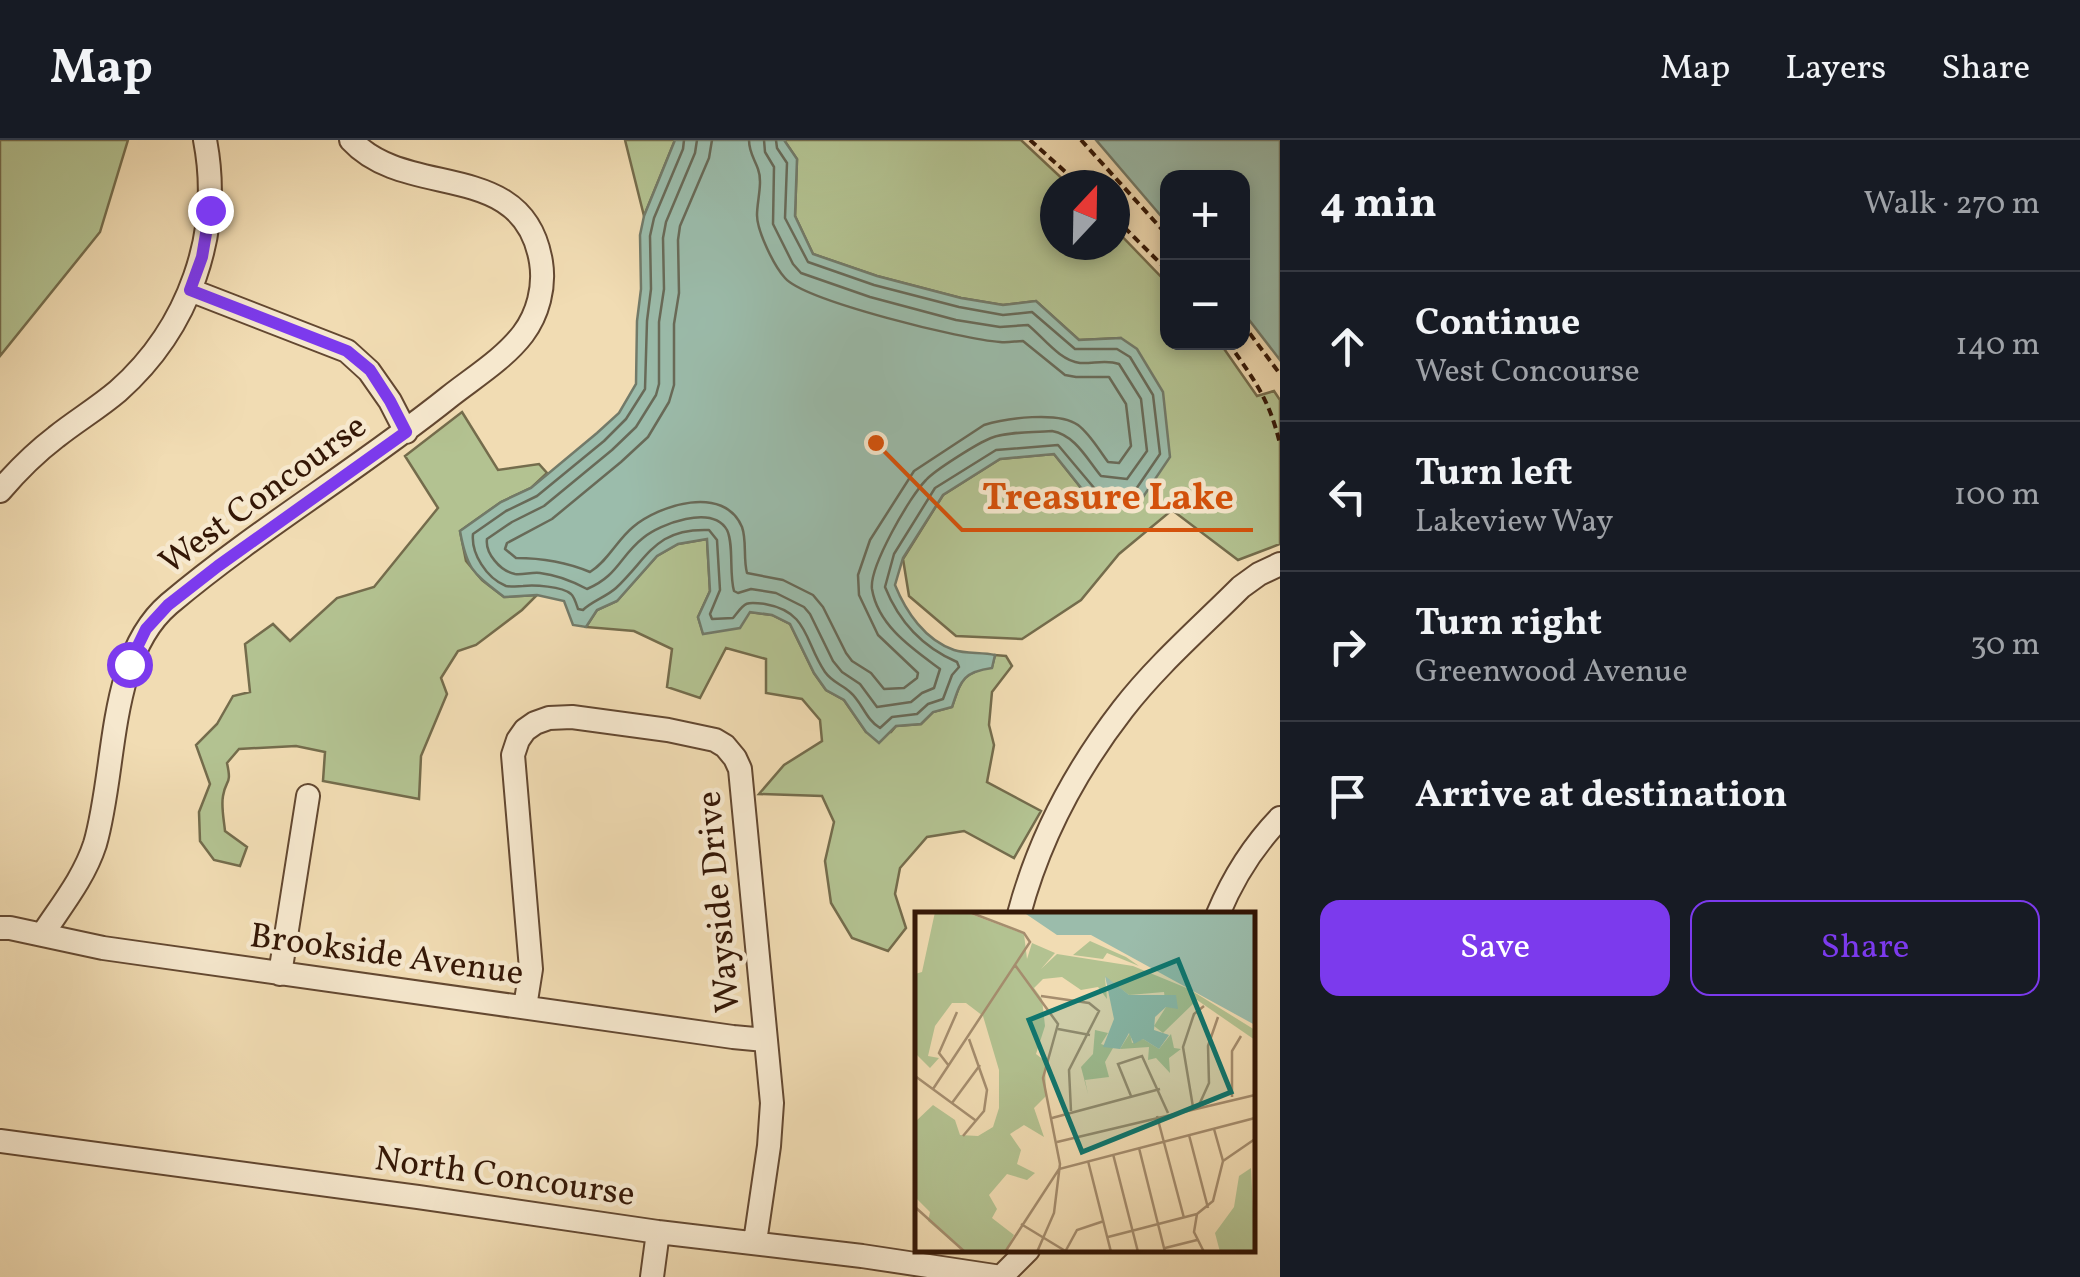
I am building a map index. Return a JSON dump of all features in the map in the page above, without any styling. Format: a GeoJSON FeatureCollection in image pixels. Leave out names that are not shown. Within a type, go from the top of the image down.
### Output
{"type":"FeatureCollection","features":[{"type":"Feature","properties":{"kind":"street"},"geometry":{"type":"LineString","coordinates":[[0,490],[53,439],[116,392],[146,363],[171,329],[202,257],[211,177],[205,140]]}},
{"type":"Feature","properties":{"kind":"street","name":"West Concourse"},"geometry":{"type":"LineString","coordinates":[[42,935],[78,882],[94,846],[125,679],[146,629],[168,605],[218,566],[406,432],[505,352],[523,334],[539,302],[542,264],[536,242],[512,207],[472,186],[403,171],[375,160],[350,140]]}},
{"type":"Feature","properties":{"kind":"street"},"geometry":{"type":"LineString","coordinates":[[190,290],[347,351],[370,370],[406,432]]}},
{"type":"Feature","properties":{"kind":"street"},"geometry":{"type":"LineString","coordinates":[[1020,912],[1061,804],[1124,708],[1240,587],[1280,564]]}},
{"type":"Feature","properties":{"kind":"street","name":"Wayside Drive"},"geometry":{"type":"LineString","coordinates":[[526,1007],[530,969],[514,767],[518,740],[525,730],[549,718],[572,717],[668,730],[715,740],[725,746],[740,769],[772,1121],[755,1242]]}},
{"type":"Feature","properties":{"kind":"street"},"geometry":{"type":"LineString","coordinates":[[280,974],[308,796]]}},
{"type":"Feature","properties":{"kind":"street"},"geometry":{"type":"LineString","coordinates":[[1219,912],[1244,864],[1280,818]]}},
{"type":"Feature","properties":{"kind":"street","name":"Brookside Avenue"},"geometry":{"type":"LineString","coordinates":[[0,928],[280,974],[765,1040]]}},
{"type":"Feature","properties":{"kind":"street","name":"North Concourse"},"geometry":{"type":"LineString","coordinates":[[0,1141],[658,1232],[956,1260],[1001,1277]]}},
{"type":"Feature","properties":{"kind":"street"},"geometry":{"type":"LineString","coordinates":[[652,1277],[658,1232]]}},
{"type":"Feature","properties":{"kind":"street"},"geometry":{"type":"LineString","coordinates":[[1001,1277],[1026,1252]]}},
{"type":"Feature","properties":{"kind":"path"},"geometry":{"type":"LineString","coordinates":[[1030,140],[1063,170]]}},
{"type":"Feature","properties":{"kind":"path"},"geometry":{"type":"LineString","coordinates":[[1081,140],[1160,227]]}},
{"type":"Feature","properties":{"kind":"path"},"geometry":{"type":"LineString","coordinates":[[1130,233],[1160,263]]}},
{"type":"Feature","properties":{"kind":"path"},"geometry":{"type":"LineString","coordinates":[[1250,335],[1280,374]]}},
{"type":"Feature","properties":{"kind":"path"},"geometry":{"type":"LineString","coordinates":[[1234,350],[1271,408],[1280,444]]}},
{"type":"Feature","properties":{"kind":"green space"},"geometry":{"type":"Polygon","coordinates":[[[0,140],[128,140],[100,232],[0,356],[0,140]]]}},
{"type":"Feature","properties":{"kind":"green space"},"geometry":{"type":"Polygon","coordinates":[[[625,140],[675,140],[644,216],[625,140]]]}},
{"type":"Feature","properties":{"kind":"green space"},"geometry":{"type":"Polygon","coordinates":[[[784,140],[1021,140],[1053,170],[1040,170],[1040,260],[1130,260],[1130,245],[1160,276],[1160,350],[1225,350],[1257,396],[1274,391],[1280,400],[1280,544],[1238,560],[1172,510],[1119,554],[1081,600],[1022,639],[956,636],[909,596],[903,559],[943,495],[1000,459],[1054,454],[1090,499],[1120,338],[1079,340],[1036,301],[1003,305],[961,298],[813,254],[795,216],[797,159],[784,140]]]}},
{"type":"Feature","properties":{"kind":"green space"},"geometry":{"type":"Polygon","coordinates":[[[462,412],[498,470],[539,464],[547,473],[531,488],[501,502],[460,531],[466,561],[482,580],[504,597],[537,595],[476,645],[458,651],[441,678],[447,694],[421,756],[419,799],[323,781],[325,752],[296,746],[239,749],[227,763],[229,779],[222,809],[225,831],[247,847],[240,866],[214,860],[200,841],[199,812],[210,784],[196,745],[217,724],[233,696],[250,692],[245,644],[273,624],[290,641],[337,598],[374,587],[438,508],[405,456],[462,412]]]}},
{"type":"Feature","properties":{"kind":"green space"},"geometry":{"type":"Polygon","coordinates":[[[707,539],[710,591],[698,617],[703,633],[719,630],[749,612],[772,615],[790,624],[814,673],[826,690],[844,700],[866,732],[891,732],[896,726],[921,724],[933,712],[952,707],[964,679],[992,667],[995,655],[1006,656],[1012,666],[992,692],[989,725],[994,745],[987,782],[1041,811],[1014,858],[964,831],[927,837],[900,868],[895,894],[906,928],[888,951],[852,938],[831,903],[825,861],[834,822],[822,796],[759,794],[784,765],[822,741],[820,720],[802,699],[766,693],[766,659],[726,648],[700,698],[667,687],[672,649],[634,631],[586,627],[597,610],[617,601],[657,556],[678,544],[707,539]]]}},
{"type":"Feature","properties":{"kind":"water"},"geometry":{"type":"Polygon","coordinates":[[[675,140],[784,140],[797,159],[795,216],[813,254],[961,298],[1003,305],[1036,301],[1079,340],[1121,338],[1137,349],[1163,392],[1170,457],[1139,503],[1090,499],[1054,454],[1000,459],[943,495],[903,558],[895,585],[925,632],[954,650],[995,655],[992,668],[964,679],[952,707],[933,712],[921,724],[896,726],[879,743],[866,732],[844,700],[826,690],[790,624],[772,615],[750,612],[740,628],[703,634],[698,617],[710,591],[707,539],[678,544],[657,556],[617,601],[597,610],[586,627],[573,625],[564,601],[537,595],[504,597],[478,576],[465,554],[460,531],[501,502],[531,488],[597,433],[619,413],[636,384],[640,235],[675,140]]]}},
{"type":"Feature","properties":{"kind":"water"},"geometry":{"type":"Polygon","coordinates":[[[1096,140],[1280,140],[1280,360],[1250,321],[1250,170],[1160,170],[1160,215],[1130,180],[1130,170],[1122,170],[1096,140]]]}},
{"type":"Feature","properties":{"kind":"place","name":"Treasure Lake"},"geometry":{"type":"Point","coordinates":[876,443]}},
{"type":"Feature","properties":{"kind":"route"},"geometry":{"type":"LineString","coordinates":[[129,664],[146,629],[168,605],[406,432],[370,370],[347,351],[190,290],[202,257],[210,210]]}}]}
